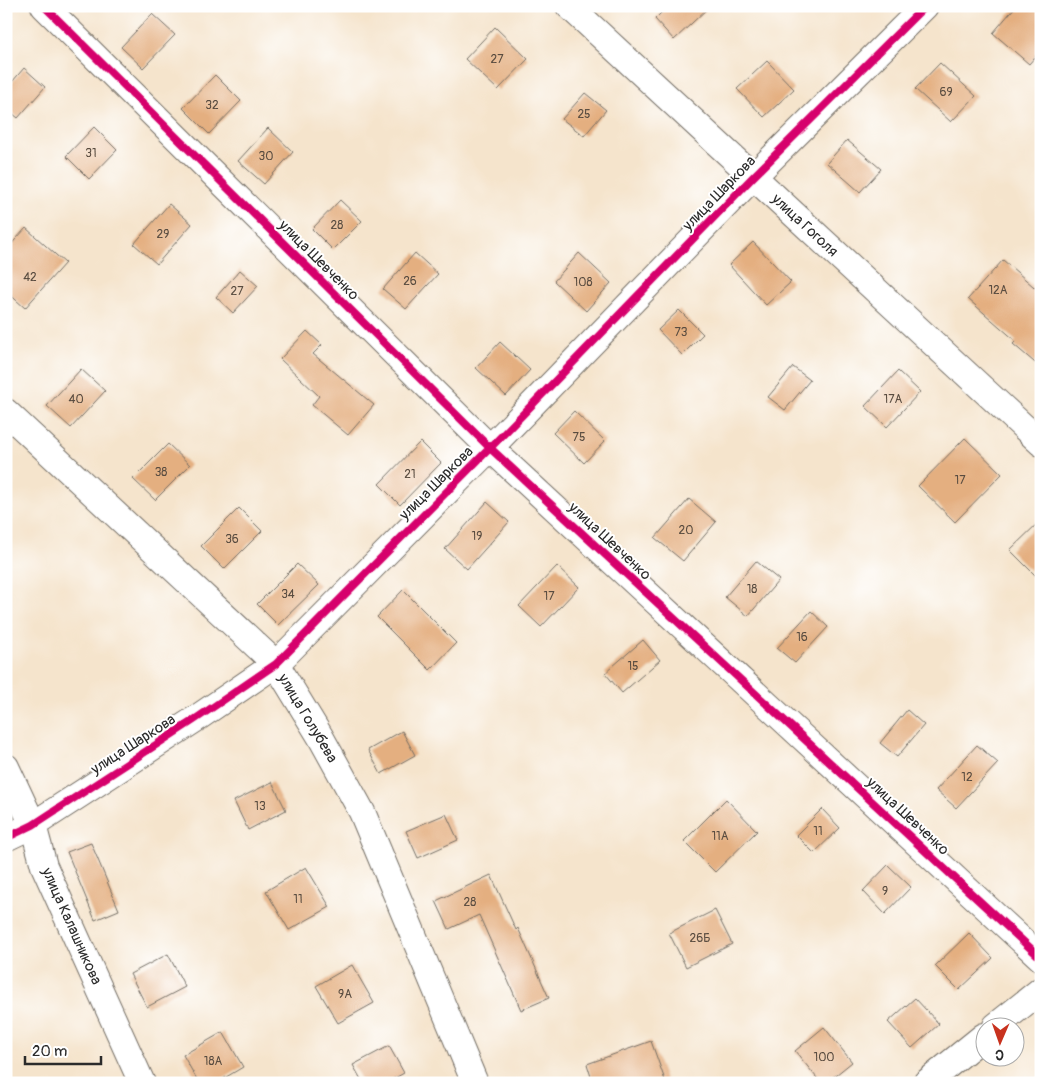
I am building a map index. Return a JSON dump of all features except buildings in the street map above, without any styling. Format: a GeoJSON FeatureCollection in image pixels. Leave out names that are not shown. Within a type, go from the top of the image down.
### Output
{"type":"FeatureCollection","features":[{"type":"Feature","properties":{"kind":"street","name":"улица Шевченко"},"geometry":{"type":"LineString","coordinates":[[44,6],[490,448],[1041,958]]}},
{"type":"Feature","properties":{"kind":"street","name":"улица Гоголя"},"geometry":{"type":"LineString","coordinates":[[569,6],[1041,443]]}},
{"type":"Feature","properties":{"kind":"street","name":"улица Шаркова"},"geometry":{"type":"LineString","coordinates":[[6,838],[33,825],[276,664],[490,448],[753,177],[925,6]]}},
{"type":"Feature","properties":{"kind":"street","name":"улица Голубева"},"geometry":{"type":"LineString","coordinates":[[6,412],[276,664],[320,736],[362,812],[475,1083]]}},
{"type":"Feature","properties":{"kind":"street","name":"улица Калашникова"},"geometry":{"type":"LineString","coordinates":[[6,767],[33,825],[44,866],[142,1083]]}},
{"type":"Feature","properties":{"kind":"street"},"geometry":{"type":"LineString","coordinates":[[1008,1016],[1041,990]]}},
{"type":"Feature","properties":{"kind":"street"},"geometry":{"type":"LineString","coordinates":[[926,1083],[974,1044]]}},
{"type":"Feature","properties":{"kind":"cycle path"},"geometry":{"type":"LineString","coordinates":[[44,6],[490,448],[1041,958]]}},
{"type":"Feature","properties":{"kind":"cycle path"},"geometry":{"type":"LineString","coordinates":[[6,838],[33,825],[276,664],[490,448],[753,177],[925,6]]}}]}
